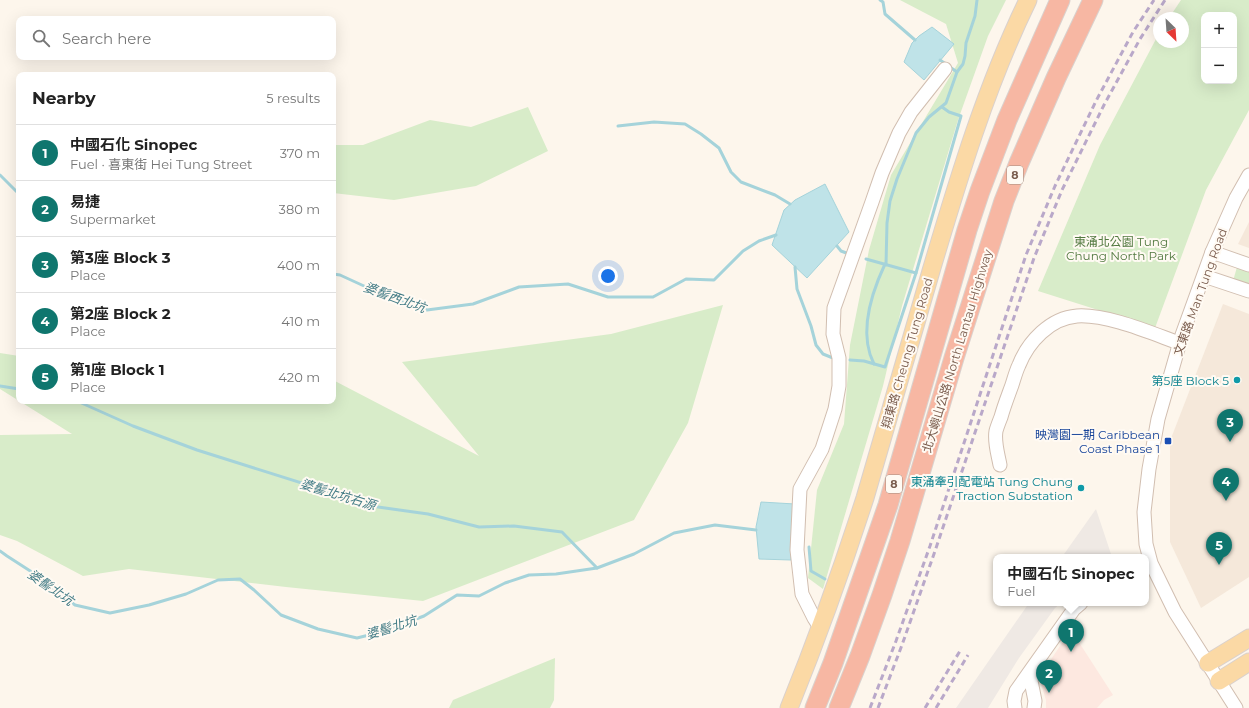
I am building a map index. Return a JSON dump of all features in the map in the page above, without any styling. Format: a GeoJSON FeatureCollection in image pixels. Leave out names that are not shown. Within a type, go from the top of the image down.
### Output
{"type":"FeatureCollection","features":[{"type":"Feature","properties":{"kind":"highway","name":"北大嶼山公路 North Lantau Highway"},"geometry":{"type":"LineString","coordinates":[[815,708],[833,663],[888,505],[967,230],[980,191],[1007,120],[1060,0]]}},
{"type":"Feature","properties":{"kind":"highway","name":"北大嶼山公路 North Lantau Highway"},"geometry":{"type":"LineString","coordinates":[[839,708],[862,650],[898,548],[954,358],[1004,201],[1056,78],[1092,0]]}},
{"type":"Feature","properties":{"kind":"highway"},"geometry":{"type":"LineString","coordinates":[[1084,18],[1097,0]]}},
{"type":"Feature","properties":{"kind":"main road","name":"翔東路 Cheung Tung Road"},"geometry":{"type":"LineString","coordinates":[[789,708],[821,629],[865,498],[956,190],[988,95],[1028,0]]}},
{"type":"Feature","properties":{"kind":"main road"},"geometry":{"type":"LineString","coordinates":[[1208,664],[1249,638]]}},
{"type":"Feature","properties":{"kind":"main road"},"geometry":{"type":"LineString","coordinates":[[1219,681],[1249,662]]}},
{"type":"Feature","properties":{"kind":"street"},"geometry":{"type":"LineString","coordinates":[[821,629],[802,594],[797,550],[800,489],[822,449],[835,409],[839,386],[838,358],[833,334],[834,308],[882,173],[899,133],[911,112],[945,69]]}},
{"type":"Feature","properties":{"kind":"street","name":"文東路 Man Tung Road"},"geometry":{"type":"LineString","coordinates":[[1147,554],[1144,512],[1149,469],[1158,419],[1180,343],[1212,252],[1236,198],[1249,175]]}},
{"type":"Feature","properties":{"kind":"street"},"geometry":{"type":"LineString","coordinates":[[1212,252],[1249,265]]}},
{"type":"Feature","properties":{"kind":"street"},"geometry":{"type":"LineString","coordinates":[[1204,276],[1249,291]]}},
{"type":"Feature","properties":{"kind":"street"},"geometry":{"type":"LineString","coordinates":[[1000,465],[996,445],[996,432],[1001,417],[1019,365],[1026,351],[1047,327],[1064,319],[1075,316],[1092,316],[1142,330],[1180,343]]}},
{"type":"Feature","properties":{"kind":"street","name":"文東路 Man Tung Road"},"geometry":{"type":"LineString","coordinates":[[1149,566],[1175,612],[1236,708]]}},
{"type":"Feature","properties":{"kind":"street"},"geometry":{"type":"LineString","coordinates":[[1015,708],[1014,701],[1016,691],[1078,606]]}},
{"type":"Feature","properties":{"kind":"street"},"geometry":{"type":"LineString","coordinates":[[1032,670],[1031,681],[1035,701],[1034,708]]}},
{"type":"Feature","properties":{"kind":"shaded area"},"geometry":{"type":"Polygon","coordinates":[[[1249,222],[1249,248],[1238,244],[1249,222]]]}},
{"type":"Feature","properties":{"kind":"shaded area"},"geometry":{"type":"Polygon","coordinates":[[[1223,304],[1249,314],[1249,577],[1201,608],[1170,542],[1170,441],[1223,304]]]}},
{"type":"Feature","properties":{"kind":"shaded area"},"geometry":{"type":"Polygon","coordinates":[[[1096,509],[1111,554],[1064,554],[1096,509]]]}},
{"type":"Feature","properties":{"kind":"shaded area"},"geometry":{"type":"Polygon","coordinates":[[[1027,606],[1057,606],[1019,658],[988,708],[956,708],[1027,606]]]}},
{"type":"Feature","properties":{"kind":"shaded area"},"geometry":{"type":"Polygon","coordinates":[[[1071,630],[1113,695],[1104,700],[1097,708],[1046,708],[1046,700],[1040,681],[1041,674],[1071,630]]]}},
{"type":"Feature","properties":{"kind":"green space"},"geometry":{"type":"Polygon","coordinates":[[[900,0],[1006,0],[988,36],[958,120],[902,306],[883,386],[823,589],[808,578],[817,490],[844,424],[850,345],[869,250],[891,175],[958,63],[946,24],[900,0]]]}},
{"type":"Feature","properties":{"kind":"green space","name":"東涌北公園 Tung Chung North Park"},"geometry":{"type":"Polygon","coordinates":[[[1181,0],[1249,0],[1249,110],[1206,190],[1155,328],[1038,291],[1100,145],[1153,45],[1153,48],[1189,48],[1189,12],[1173,12],[1181,0]]]}},
{"type":"Feature","properties":{"kind":"green space"},"geometry":{"type":"Polygon","coordinates":[[[528,107],[548,151],[476,186],[394,200],[336,193],[336,145],[363,145],[430,120],[471,127],[528,107]]]}},
{"type":"Feature","properties":{"kind":"green space"},"geometry":{"type":"Polygon","coordinates":[[[1237,267],[1249,271],[1249,285],[1233,281],[1237,267]]]}},
{"type":"Feature","properties":{"kind":"green space"},"geometry":{"type":"Polygon","coordinates":[[[723,305],[688,423],[634,520],[423,601],[129,569],[83,576],[17,541],[0,535],[0,435],[72,434],[24,404],[336,404],[336,382],[479,456],[402,362],[611,334],[723,305]]]}},
{"type":"Feature","properties":{"kind":"green space"},"geometry":{"type":"Polygon","coordinates":[[[0,353],[16,356],[16,399],[0,389],[0,353]]]}},
{"type":"Feature","properties":{"kind":"green space"},"geometry":{"type":"Polygon","coordinates":[[[555,658],[554,700],[550,708],[449,708],[453,700],[555,658]]]}},
{"type":"Feature","properties":{"kind":"water"},"geometry":{"type":"Polygon","coordinates":[[[932,27],[954,44],[924,80],[904,62],[912,43],[932,27]]]}},
{"type":"Feature","properties":{"kind":"water"},"geometry":{"type":"Polygon","coordinates":[[[825,184],[849,232],[807,278],[772,245],[784,210],[795,200],[825,184]]]}},
{"type":"Feature","properties":{"kind":"water"},"geometry":{"type":"Polygon","coordinates":[[[761,502],[795,504],[791,560],[759,559],[756,527],[761,502]]]}},
{"type":"Feature","properties":{"kind":"waterway"},"geometry":{"type":"LineString","coordinates":[[880,0],[883,2],[885,14],[915,40]]}},
{"type":"Feature","properties":{"kind":"waterway"},"geometry":{"type":"LineString","coordinates":[[886,265],[887,223],[890,201],[897,179],[916,133],[929,117],[946,103],[957,72],[963,64],[966,43],[975,16],[977,0]]}},
{"type":"Feature","properties":{"kind":"waterway"},"geometry":{"type":"LineString","coordinates":[[940,60],[957,72]]}},
{"type":"Feature","properties":{"kind":"waterway"},"geometry":{"type":"LineString","coordinates":[[850,360],[864,361],[885,367],[916,273],[961,116],[949,112],[942,107]]}},
{"type":"Feature","properties":{"kind":"waterway"},"geometry":{"type":"LineString","coordinates":[[618,126],[654,122],[685,124],[719,148],[731,172],[741,182],[775,195],[790,204]]}},
{"type":"Feature","properties":{"kind":"waterway","name":"婆髻西北坑"},"geometry":{"type":"LineString","coordinates":[[0,175],[16,191]]}},
{"type":"Feature","properties":{"kind":"waterway","name":"婆髻西北坑"},"geometry":{"type":"LineString","coordinates":[[336,274],[388,297],[427,310],[473,304],[519,287],[568,284],[608,297],[653,297],[686,279],[714,280],[743,251],[759,241],[776,235]]}},
{"type":"Feature","properties":{"kind":"waterway"},"geometry":{"type":"LineString","coordinates":[[837,246],[841,251],[849,254]]}},
{"type":"Feature","properties":{"kind":"waterway"},"geometry":{"type":"LineString","coordinates":[[866,259],[916,273]]}},
{"type":"Feature","properties":{"kind":"waterway"},"geometry":{"type":"LineString","coordinates":[[874,364],[869,352],[867,340],[868,314],[875,288],[885,264]]}},
{"type":"Feature","properties":{"kind":"waterway"},"geometry":{"type":"LineString","coordinates":[[795,267],[797,289],[811,326],[816,345],[823,354],[833,358]]}},
{"type":"Feature","properties":{"kind":"waterway","name":"婆髻北坑右源"},"geometry":{"type":"LineString","coordinates":[[0,386],[16,389]]}},
{"type":"Feature","properties":{"kind":"waterway","name":"婆髻北坑右源"},"geometry":{"type":"LineString","coordinates":[[84,404],[133,426],[197,450],[378,507],[428,514],[479,527],[514,526],[562,532],[597,568]]}},
{"type":"Feature","properties":{"kind":"waterway","name":"婆髻北坑"},"geometry":{"type":"LineString","coordinates":[[0,551],[38,576],[75,605],[110,613],[149,605],[186,594],[218,580],[240,579],[281,615],[318,629],[357,638],[381,632],[424,616],[457,595],[479,596],[505,583],[529,575],[556,574],[597,568],[634,554],[674,533],[715,525],[756,530]]}},
{"type":"Feature","properties":{"kind":"waterway"},"geometry":{"type":"LineString","coordinates":[[809,547],[811,571],[825,579]]}},
{"type":"Feature","properties":{"kind":"railway"},"geometry":{"type":"LineString","coordinates":[[870,708],[930,546],[1026,255],[1055,186],[1096,101],[1133,32],[1154,0]]}},
{"type":"Feature","properties":{"kind":"railway"},"geometry":{"type":"LineString","coordinates":[[878,708],[935,551],[1034,258],[1062,190],[1104,105],[1140,39],[1165,0]]}},
{"type":"Feature","properties":{"kind":"railway"},"geometry":{"type":"LineString","coordinates":[[925,708],[960,651]]}},
{"type":"Feature","properties":{"kind":"railway"},"geometry":{"type":"LineString","coordinates":[[936,708],[968,655]]}},
{"type":"Feature","properties":{"kind":"place","name":"第5座 Block 5"},"geometry":{"type":"Point","coordinates":[1237,380]}},
{"type":"Feature","properties":{"kind":"place","name":"映灣園一期 Caribbean Coast Phase 1"},"geometry":{"type":"Point","coordinates":[1168,441]}},
{"type":"Feature","properties":{"kind":"place","name":"第3座 Block 3"},"geometry":{"type":"Point","coordinates":[1230,442]}},
{"type":"Feature","properties":{"kind":"place","name":"東涌牽引配電站 Tung Chung Traction Substation"},"geometry":{"type":"Point","coordinates":[1081,488]}},
{"type":"Feature","properties":{"kind":"place","name":"第2座 Block 2"},"geometry":{"type":"Point","coordinates":[1226,501]}},
{"type":"Feature","properties":{"kind":"place","name":"第1座 Block 1"},"geometry":{"type":"Point","coordinates":[1219,565]}},
{"type":"Feature","properties":{"kind":"place","name":"中國石化 Sinopec"},"geometry":{"type":"Point","coordinates":[1071,652]}},
{"type":"Feature","properties":{"kind":"place","name":"易捷"},"geometry":{"type":"Point","coordinates":[1049,693]}}]}
